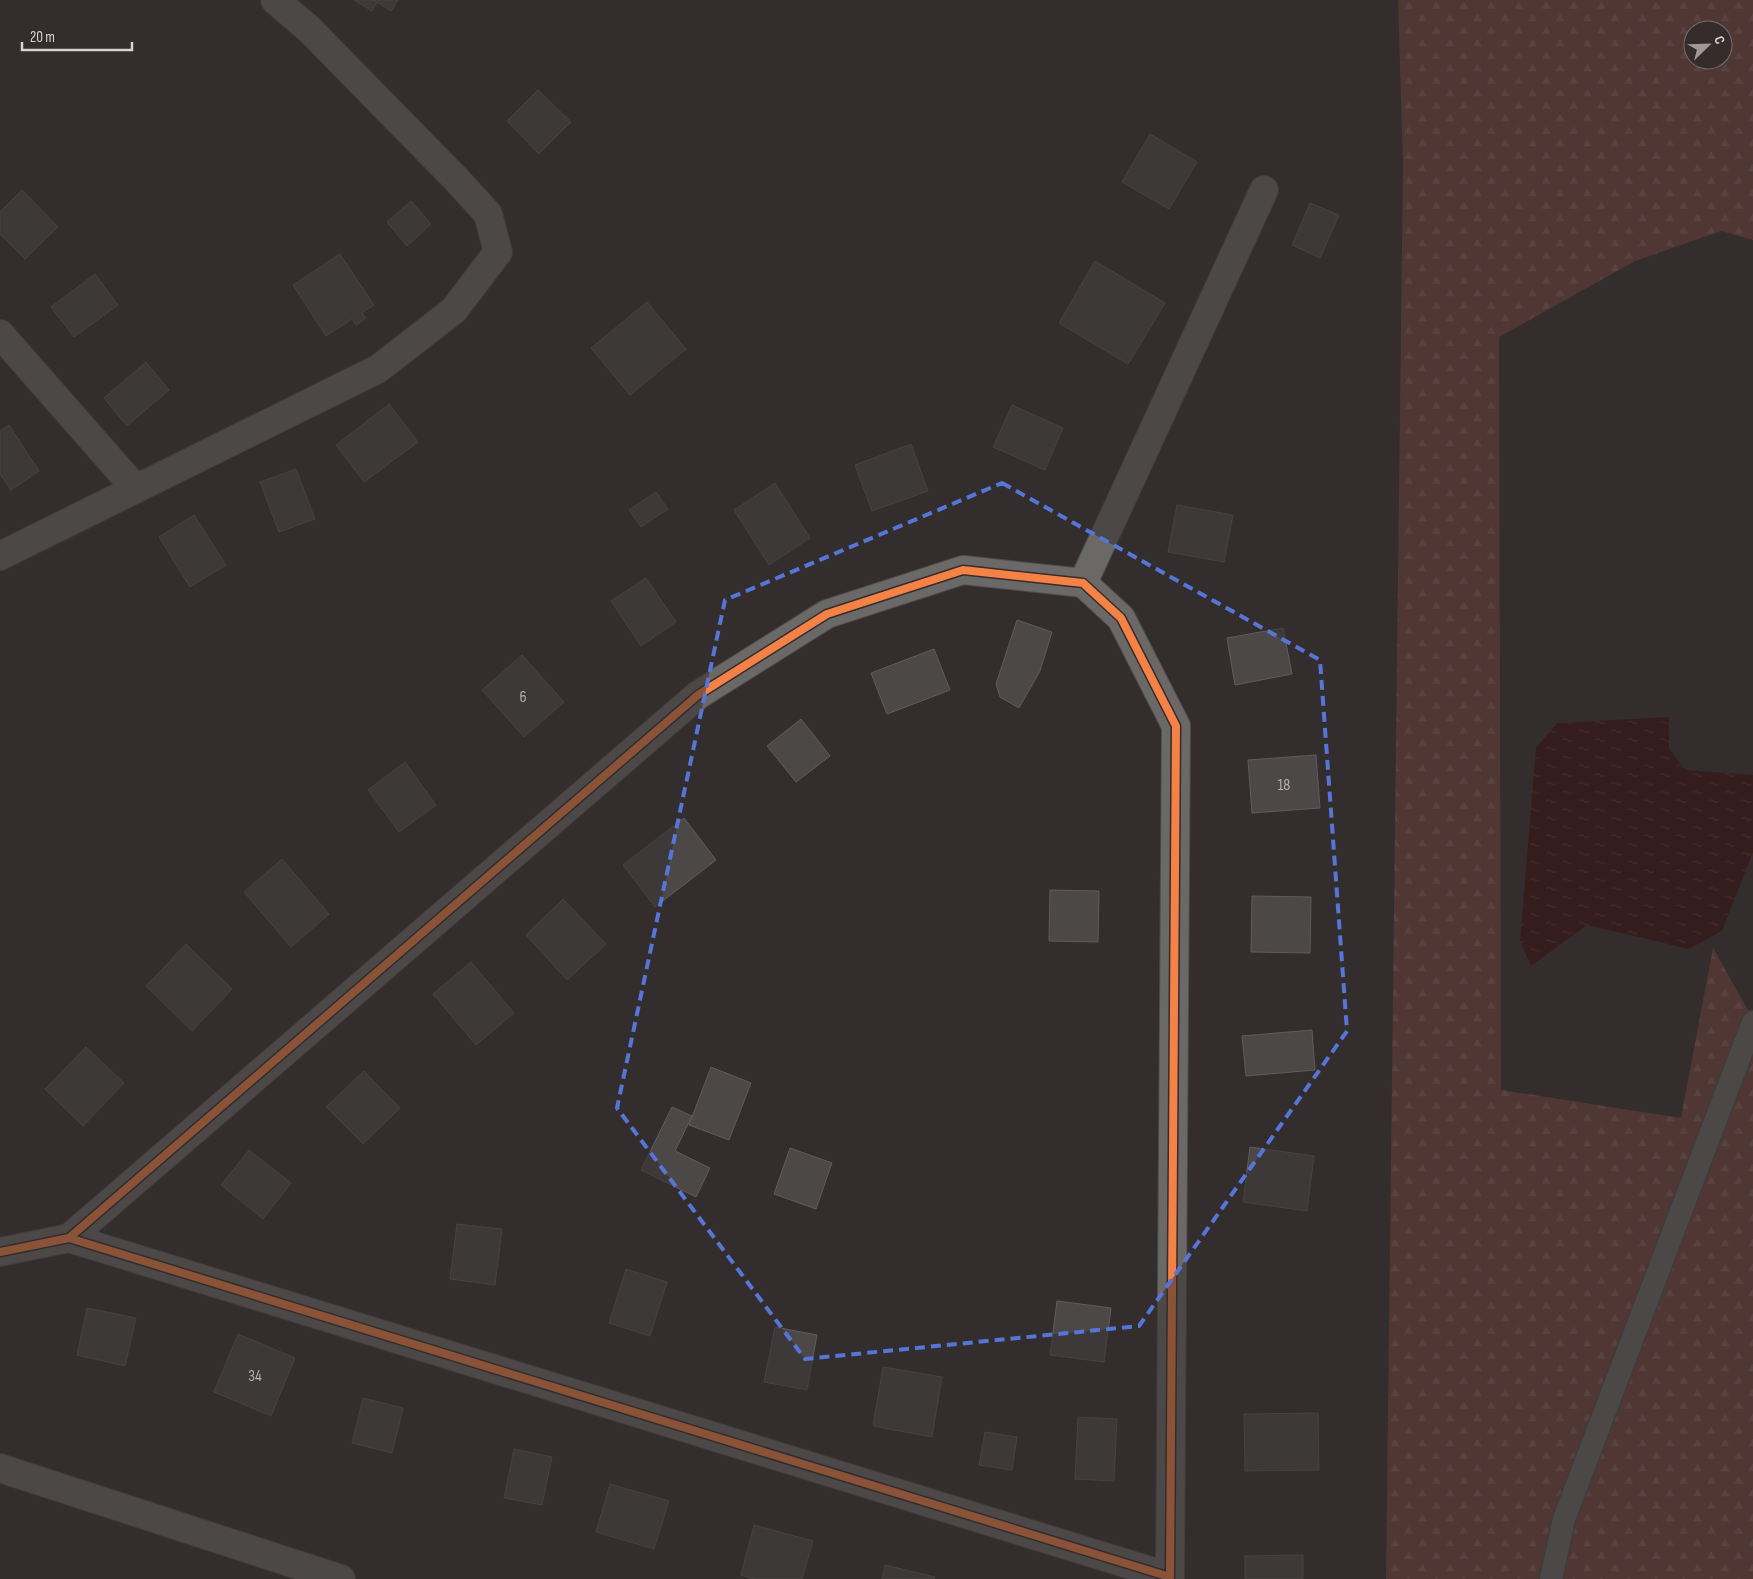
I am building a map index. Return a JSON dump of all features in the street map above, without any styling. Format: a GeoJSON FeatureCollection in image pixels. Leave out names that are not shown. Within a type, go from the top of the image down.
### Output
{"type":"FeatureCollection","features":[{"type":"Feature","properties":{"kind":"street"},"geometry":{"type":"LineString","coordinates":[[0,556],[378,369],[454,310],[498,252],[488,214],[322,43],[275,0]]}},
{"type":"Feature","properties":{"kind":"street"},"geometry":{"type":"LineString","coordinates":[[1083,583],[1264,190]]}},
{"type":"Feature","properties":{"kind":"street"},"geometry":{"type":"LineString","coordinates":[[0,334],[136,489]]}},
{"type":"Feature","properties":{"kind":"street"},"geometry":{"type":"LineString","coordinates":[[0,1252],[69,1238],[1170,1577],[1176,726],[1121,618],[1083,583],[963,570],[827,614],[698,695],[69,1238]]}},
{"type":"Feature","properties":{"kind":"street"},"geometry":{"type":"LineString","coordinates":[[0,1468],[341,1579]]}},
{"type":"Feature","properties":{"kind":"lane"},"geometry":{"type":"LineString","coordinates":[[1551,1579],[1564,1519],[1753,1022]]}},
{"type":"Feature","properties":{"kind":"highlighted area"},"geometry":{"type":"Polygon","coordinates":[[[1002,483],[1320,660],[1347,1031],[1139,1326],[805,1359],[617,1108],[725,600],[1002,483]]]}},
{"type":"Feature","properties":{"kind":"green space"},"geometry":{"type":"Polygon","coordinates":[[[1398,0],[1753,0],[1753,240],[1721,231],[1635,261],[1499,337],[1501,1090],[1681,1118],[1713,948],[1753,1019],[1753,1579],[1386,1579],[1403,163],[1398,0]]]}},
{"type":"Feature","properties":{"kind":"water"},"geometry":{"type":"Polygon","coordinates":[[[1669,717],[1669,749],[1686,770],[1753,775],[1753,852],[1722,931],[1689,949],[1587,925],[1531,966],[1520,941],[1536,748],[1557,723],[1669,717]]]}},
{"type":"Feature","properties":{"kind":"building"},"geometry":{"type":"Polygon","coordinates":[[[354,0],[398,0],[391,11],[377,2],[372,11],[354,0]]]}},
{"type":"Feature","properties":{"kind":"building"},"geometry":{"type":"Polygon","coordinates":[[[538,90],[571,122],[539,154],[507,121],[538,90]]]}},
{"type":"Feature","properties":{"kind":"building"},"geometry":{"type":"Polygon","coordinates":[[[1150,134],[1197,162],[1169,209],[1122,182],[1150,134]]]}},
{"type":"Feature","properties":{"kind":"building"},"geometry":{"type":"Polygon","coordinates":[[[22,190],[58,227],[25,259],[0,234],[0,212],[22,190]]]}},
{"type":"Feature","properties":{"kind":"building"},"geometry":{"type":"Polygon","coordinates":[[[411,201],[431,224],[407,246],[387,222],[411,201]]]}},
{"type":"Feature","properties":{"kind":"building"},"geometry":{"type":"Polygon","coordinates":[[[1310,203],[1339,215],[1320,258],[1292,245],[1310,203]]]}},
{"type":"Feature","properties":{"kind":"building"},"geometry":{"type":"Polygon","coordinates":[[[340,254],[374,305],[362,313],[366,318],[356,325],[352,319],[326,336],[293,285],[340,254]]]}},
{"type":"Feature","properties":{"kind":"building"},"geometry":{"type":"Polygon","coordinates":[[[1095,261],[1165,303],[1128,364],[1059,323],[1095,261]]]}},
{"type":"Feature","properties":{"kind":"building"},"geometry":{"type":"Polygon","coordinates":[[[95,274],[118,305],[74,337],[51,307],[95,274]]]}},
{"type":"Feature","properties":{"kind":"building"},"geometry":{"type":"Polygon","coordinates":[[[647,302],[686,349],[630,395],[591,348],[647,302]]]}},
{"type":"Feature","properties":{"kind":"building"},"geometry":{"type":"Polygon","coordinates":[[[146,362],[169,390],[127,426],[104,398],[146,362]]]}},
{"type":"Feature","properties":{"kind":"building"},"geometry":{"type":"Polygon","coordinates":[[[389,404],[418,442],[364,482],[336,445],[389,404]]]}},
{"type":"Feature","properties":{"kind":"building"},"geometry":{"type":"Polygon","coordinates":[[[1012,405],[1063,428],[1045,470],[993,447],[1012,405]]]}},
{"type":"Feature","properties":{"kind":"building"},"geometry":{"type":"Polygon","coordinates":[[[9,425],[39,471],[11,490],[0,474],[0,431],[9,425]]]}},
{"type":"Feature","properties":{"kind":"building"},"geometry":{"type":"Polygon","coordinates":[[[911,444],[928,491],[872,511],[855,465],[911,444]]]}},
{"type":"Feature","properties":{"kind":"building"},"geometry":{"type":"Polygon","coordinates":[[[296,469],[315,519],[279,532],[260,482],[296,469]]]}},
{"type":"Feature","properties":{"kind":"building"},"geometry":{"type":"Polygon","coordinates":[[[775,483],[810,538],[769,565],[734,510],[775,483]]]}},
{"type":"Feature","properties":{"kind":"building"},"geometry":{"type":"Polygon","coordinates":[[[656,492],[668,509],[641,527],[629,510],[656,492]]]}},
{"type":"Feature","properties":{"kind":"building"},"geometry":{"type":"Polygon","coordinates":[[[1177,505],[1233,515],[1224,562],[1168,552],[1177,505]]]}},
{"type":"Feature","properties":{"kind":"building"},"geometry":{"type":"Polygon","coordinates":[[[194,515],[226,565],[190,587],[159,537],[194,515]]]}},
{"type":"Feature","properties":{"kind":"building"},"geometry":{"type":"Polygon","coordinates":[[[646,578],[676,622],[641,646],[611,601],[646,578]]]}},
{"type":"Feature","properties":{"kind":"building"},"geometry":{"type":"Polygon","coordinates":[[[1017,620],[1052,632],[1040,671],[1019,708],[1000,697],[996,684],[1017,620]]]}},
{"type":"Feature","properties":{"kind":"building"},"geometry":{"type":"Polygon","coordinates":[[[1283,628],[1292,674],[1235,685],[1227,638],[1283,628]]]}},
{"type":"Feature","properties":{"kind":"building"},"geometry":{"type":"Polygon","coordinates":[[[934,649],[950,690],[887,714],[871,673],[934,649]]]}},
{"type":"Feature","properties":{"kind":"building"},"geometry":{"type":"Polygon","coordinates":[[[522,655],[564,702],[524,737],[482,690],[522,655]]]}},
{"type":"Feature","properties":{"kind":"building"},"geometry":{"type":"Polygon","coordinates":[[[801,719],[830,756],[796,782],[767,746],[801,719]]]}},
{"type":"Feature","properties":{"kind":"building"},"geometry":{"type":"Polygon","coordinates":[[[1316,755],[1320,808],[1252,813],[1248,760],[1316,755]]]}},
{"type":"Feature","properties":{"kind":"building"},"geometry":{"type":"Polygon","coordinates":[[[405,762],[436,805],[399,832],[368,790],[405,762]]]}},
{"type":"Feature","properties":{"kind":"building"},"geometry":{"type":"Polygon","coordinates":[[[684,818],[716,860],[655,907],[623,865],[684,818]]]}},
{"type":"Feature","properties":{"kind":"building"},"geometry":{"type":"Polygon","coordinates":[[[282,859],[329,914],[291,947],[244,892],[282,859]]]}},
{"type":"Feature","properties":{"kind":"building"},"geometry":{"type":"Polygon","coordinates":[[[1050,890],[1099,891],[1098,942],[1049,941],[1050,890]]]}},
{"type":"Feature","properties":{"kind":"building"},"geometry":{"type":"Polygon","coordinates":[[[1252,896],[1311,897],[1310,953],[1251,952],[1252,896]]]}},
{"type":"Feature","properties":{"kind":"building"},"geometry":{"type":"Polygon","coordinates":[[[563,899],[606,944],[567,980],[526,935],[563,899]]]}},
{"type":"Feature","properties":{"kind":"building"},"geometry":{"type":"Polygon","coordinates":[[[186,944],[232,989],[192,1031],[146,986],[186,944]]]}},
{"type":"Feature","properties":{"kind":"building"},"geometry":{"type":"Polygon","coordinates":[[[471,962],[514,1013],[476,1045],[433,994],[471,962]]]}},
{"type":"Feature","properties":{"kind":"building"},"geometry":{"type":"Polygon","coordinates":[[[1312,1030],[1315,1070],[1246,1076],[1242,1036],[1312,1030]]]}},
{"type":"Feature","properties":{"kind":"building"},"geometry":{"type":"Polygon","coordinates":[[[86,1047],[124,1083],[83,1126],[45,1089],[86,1047]]]}},
{"type":"Feature","properties":{"kind":"building"},"geometry":{"type":"Polygon","coordinates":[[[711,1067],[751,1083],[729,1140],[689,1125],[711,1067]]]}},
{"type":"Feature","properties":{"kind":"building"},"geometry":{"type":"Polygon","coordinates":[[[364,1071],[400,1108],[363,1144],[326,1107],[364,1071]]]}},
{"type":"Feature","properties":{"kind":"building"},"geometry":{"type":"Polygon","coordinates":[[[672,1107],[692,1116],[675,1151],[710,1168],[696,1197],[641,1170],[672,1107]]]}},
{"type":"Feature","properties":{"kind":"building"},"geometry":{"type":"Polygon","coordinates":[[[1250,1147],[1314,1156],[1307,1211],[1243,1202],[1250,1147]]]}},
{"type":"Feature","properties":{"kind":"building"},"geometry":{"type":"Polygon","coordinates":[[[790,1148],[832,1163],[816,1209],[774,1194],[790,1148]]]}},
{"type":"Feature","properties":{"kind":"building"},"geometry":{"type":"Polygon","coordinates":[[[249,1150],[291,1183],[263,1219],[221,1185],[249,1150]]]}},
{"type":"Feature","properties":{"kind":"building"},"geometry":{"type":"Polygon","coordinates":[[[457,1224],[502,1229],[495,1285],[450,1279],[457,1224]]]}},
{"type":"Feature","properties":{"kind":"building"},"geometry":{"type":"Polygon","coordinates":[[[626,1269],[667,1282],[650,1336],[609,1323],[626,1269]]]}},
{"type":"Feature","properties":{"kind":"building"},"geometry":{"type":"Polygon","coordinates":[[[1057,1301],[1111,1308],[1104,1362],[1050,1355],[1057,1301]]]}},
{"type":"Feature","properties":{"kind":"building"},"geometry":{"type":"Polygon","coordinates":[[[87,1308],[136,1318],[125,1366],[77,1355],[87,1308]]]}},
{"type":"Feature","properties":{"kind":"building"},"geometry":{"type":"Polygon","coordinates":[[[775,1327],[817,1335],[807,1390],[764,1382],[775,1327]]]}},
{"type":"Feature","properties":{"kind":"building"},"geometry":{"type":"Polygon","coordinates":[[[238,1334],[295,1358],[271,1416],[214,1392],[238,1334]]]}},
{"type":"Feature","properties":{"kind":"building"},"geometry":{"type":"Polygon","coordinates":[[[883,1367],[942,1377],[932,1437],[873,1426],[883,1367]]]}},
{"type":"Feature","properties":{"kind":"building"},"geometry":{"type":"Polygon","coordinates":[[[363,1398],[403,1408],[392,1453],[352,1443],[363,1398]]]}},
{"type":"Feature","properties":{"kind":"building"},"geometry":{"type":"Polygon","coordinates":[[[1318,1413],[1319,1470],[1245,1471],[1244,1414],[1318,1413]]]}},
{"type":"Feature","properties":{"kind":"building"},"geometry":{"type":"Polygon","coordinates":[[[1078,1417],[1117,1419],[1114,1481],[1075,1479],[1078,1417]]]}},
{"type":"Feature","properties":{"kind":"building"},"geometry":{"type":"Polygon","coordinates":[[[985,1432],[1017,1437],[1012,1470],[979,1465],[985,1432]]]}},
{"type":"Feature","properties":{"kind":"building"},"geometry":{"type":"Polygon","coordinates":[[[514,1449],[552,1457],[542,1505],[504,1498],[514,1449]]]}},
{"type":"Feature","properties":{"kind":"building"},"geometry":{"type":"Polygon","coordinates":[[[610,1484],[669,1501],[654,1549],[596,1532],[610,1484]]]}},
{"type":"Feature","properties":{"kind":"building"},"geometry":{"type":"Polygon","coordinates":[[[754,1525],[813,1541],[802,1579],[754,1579],[741,1575],[754,1525]]]}},
{"type":"Feature","properties":{"kind":"building"},"geometry":{"type":"Polygon","coordinates":[[[1303,1555],[1303,1579],[1245,1579],[1245,1556],[1303,1555]]]}},
{"type":"Feature","properties":{"kind":"building"},"geometry":{"type":"Polygon","coordinates":[[[885,1565],[935,1577],[934,1579],[882,1579],[885,1565]]]}},
{"type":"Feature","properties":{"kind":"cycle path"},"geometry":{"type":"LineString","coordinates":[[0,1252],[69,1238],[1170,1577],[1176,726],[1121,618],[1083,583],[963,570],[827,614],[698,695],[69,1238]]}}]}
